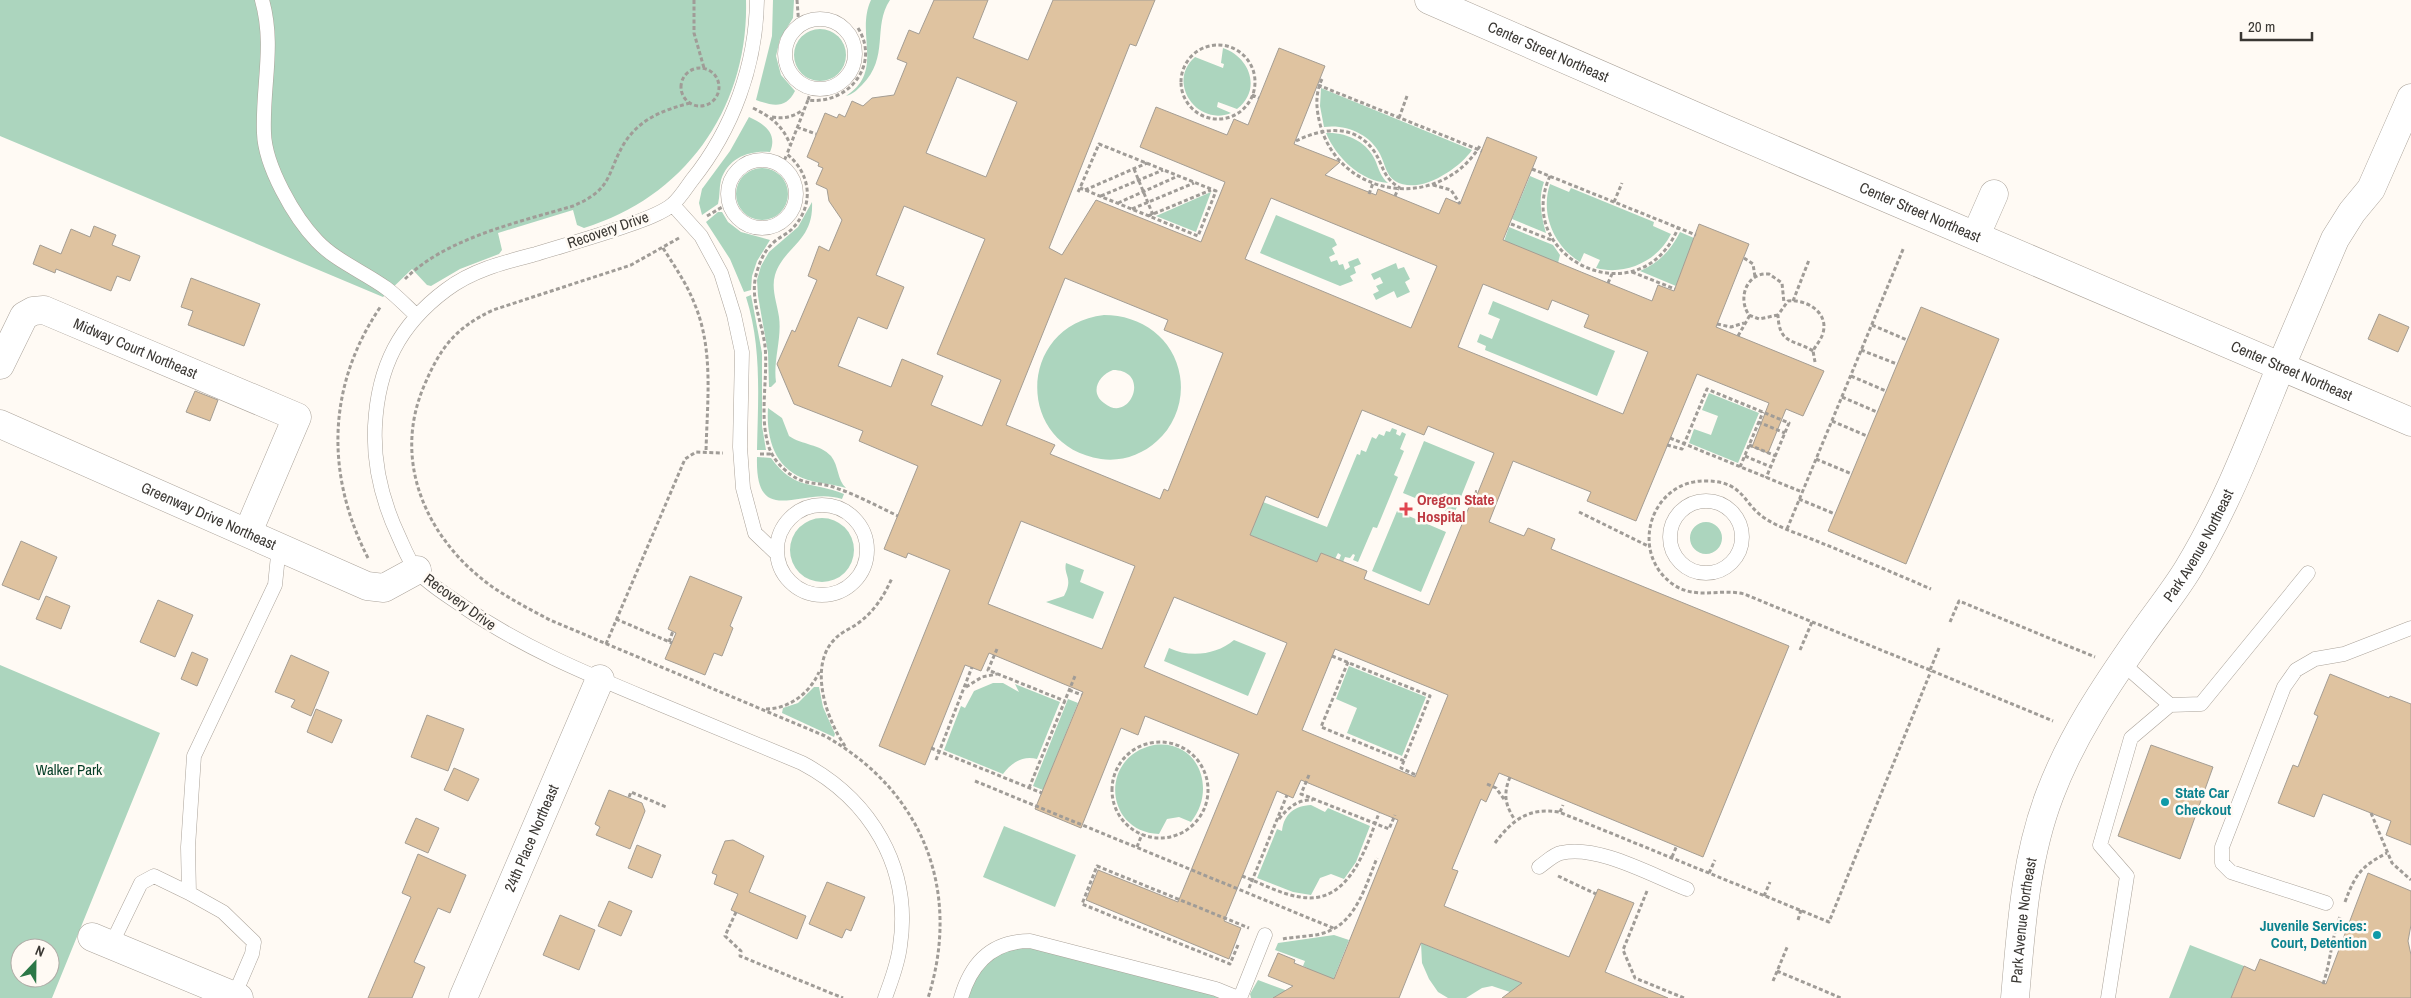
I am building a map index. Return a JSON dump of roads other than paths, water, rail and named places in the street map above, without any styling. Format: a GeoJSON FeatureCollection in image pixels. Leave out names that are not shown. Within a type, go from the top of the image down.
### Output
{"type":"FeatureCollection","features":[{"type":"Feature","properties":{"kind":"street","name":"Center Street Northeast"},"geometry":{"type":"LineString","coordinates":[[1429,0],[1724,129],[2411,422]]}},
{"type":"Feature","properties":{"kind":"street","name":"Park Avenue Northeast"},"geometry":{"type":"LineString","coordinates":[[2014,998],[2026,886],[2036,839],[2049,795],[2072,742],[2095,702],[2110,661],[2187,571],[2216,521],[2335,238],[2377,177],[2411,98]]}},
{"type":"Feature","properties":{"kind":"street"},"geometry":{"type":"LineString","coordinates":[[1976,235],[1994,194]]}},
{"type":"Feature","properties":{"kind":"street","name":"Midway Court Northeast"},"geometry":{"type":"LineString","coordinates":[[0,365],[24,316],[33,311],[44,310],[297,417],[248,532]]}},
{"type":"Feature","properties":{"kind":"street","name":"Greenway Drive Northeast"},"geometry":{"type":"LineString","coordinates":[[0,424],[367,586],[384,588],[416,570]]}},
{"type":"Feature","properties":{"kind":"street","name":"24th Place Northeast"},"geometry":{"type":"LineString","coordinates":[[463,998],[600,679]]}},
{"type":"Feature","properties":{"kind":"street"},"geometry":{"type":"LineString","coordinates":[[101,941],[237,997]]}},
{"type":"Feature","properties":{"kind":"lane"},"geometry":{"type":"LineString","coordinates":[[262,0],[268,21],[269,50],[264,136],[271,163],[282,190],[300,219],[318,242],[388,289],[417,316]]}},
{"type":"Feature","properties":{"kind":"lane","name":"Recovery Drive"},"geometry":{"type":"LineString","coordinates":[[757,0],[757,26],[751,64],[730,117],[717,145],[673,205],[636,222],[593,237],[470,275],[447,289],[404,330],[394,348],[383,378],[376,410],[374,445],[380,491],[389,516],[416,570],[444,594],[524,644],[600,679],[802,763],[826,776],[855,801],[875,828],[887,849],[901,897],[900,946],[886,998]]}},
{"type":"Feature","properties":{"kind":"lane"},"geometry":{"type":"LineString","coordinates":[[812,20],[824,20],[836,23],[851,38],[855,49],[855,60],[845,80],[836,86],[810,94],[794,77],[788,67],[785,55],[787,44],[799,27],[812,20]]}},
{"type":"Feature","properties":{"kind":"lane"},"geometry":{"type":"LineString","coordinates":[[764,160],[775,162],[784,160],[796,188],[793,210],[786,220],[770,227],[754,228],[743,223],[735,216],[729,203],[729,183],[734,173],[743,166],[764,160]]}},
{"type":"Feature","properties":{"kind":"lane"},"geometry":{"type":"LineString","coordinates":[[673,205],[701,236],[721,273],[734,315],[742,352],[740,447],[743,488],[755,533],[777,554],[781,569],[790,581],[802,590],[817,594],[832,594],[846,588],[857,578],[865,565],[867,550],[865,535],[858,523],[848,513],[834,506],[820,505],[806,508],[793,515],[784,526],[778,540],[777,554]]}},
{"type":"Feature","properties":{"kind":"lane"},"geometry":{"type":"LineString","coordinates":[[1714,502],[1725,506],[1734,514],[1740,525],[1742,536],[1740,550],[1727,567],[1716,572],[1704,573],[1693,570],[1683,564],[1675,555],[1671,544],[1671,532],[1674,521],[1681,511],[1697,503],[1714,502]]}},
{"type":"Feature","properties":{"kind":"lane"},"geometry":{"type":"LineString","coordinates":[[189,892],[188,847],[194,756],[275,585],[279,546]]}},
{"type":"Feature","properties":{"kind":"lane"},"geometry":{"type":"LineString","coordinates":[[2110,661],[2170,705],[2200,704],[2308,572]]}},
{"type":"Feature","properties":{"kind":"lane"},"geometry":{"type":"LineString","coordinates":[[2326,903],[2231,872],[2222,863],[2222,847],[2284,687],[2296,670],[2315,659],[2344,654],[2411,628]]}},
{"type":"Feature","properties":{"kind":"lane"},"geometry":{"type":"LineString","coordinates":[[2108,998],[2127,876],[2100,845],[2131,738],[2170,705]]}},
{"type":"Feature","properties":{"kind":"lane"},"geometry":{"type":"LineString","coordinates":[[1539,867],[1560,853],[1581,851],[1607,856],[1686,889]]}},
{"type":"Feature","properties":{"kind":"lane"},"geometry":{"type":"LineString","coordinates":[[101,941],[141,883],[154,876],[189,892],[223,912],[254,942],[252,954],[237,997]]}},
{"type":"Feature","properties":{"kind":"lane"},"geometry":{"type":"LineString","coordinates":[[961,998],[972,970],[989,953],[1007,943],[1030,941],[1216,989],[1239,998],[1265,935]]}},
{"type":"Feature","properties":{"kind":"place","name":"Oregon State Hospital"},"geometry":{"type":"Point","coordinates":[1406,509]}},
{"type":"Feature","properties":{"kind":"place","name":"State Car Checkout"},"geometry":{"type":"Point","coordinates":[2165,802]}},
{"type":"Feature","properties":{"kind":"place","name":"Juvenile Services: Court, Detention"},"geometry":{"type":"Point","coordinates":[2377,935]}},
{"type":"Feature","properties":{"kind":"park label","name":"Walker Park"},"geometry":{"type":"Point","coordinates":[69,770]}}]}
